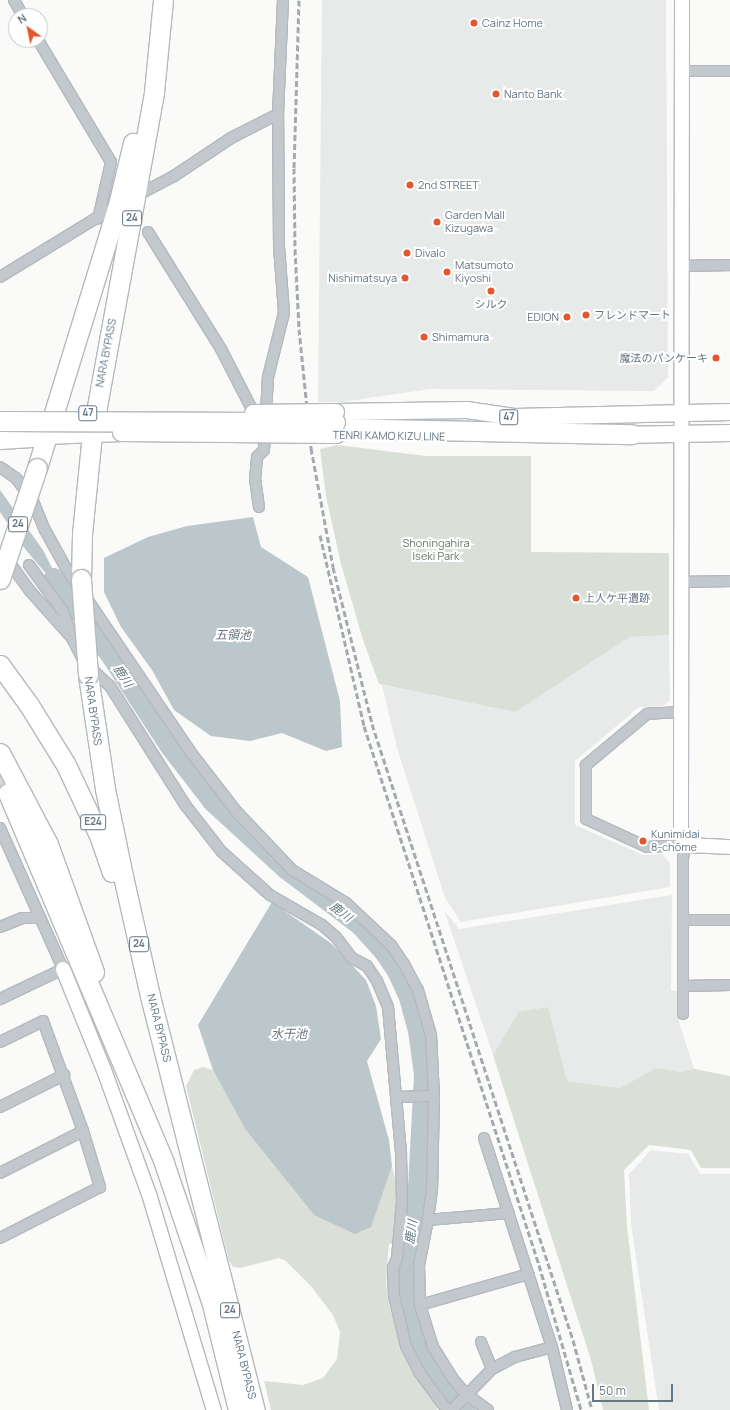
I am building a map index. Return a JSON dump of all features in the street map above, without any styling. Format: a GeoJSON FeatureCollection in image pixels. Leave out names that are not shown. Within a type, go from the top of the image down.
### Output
{"type":"FeatureCollection","features":[{"type":"Feature","properties":{"kind":"highway","name":"24"},"geometry":{"type":"LineString","coordinates":[[0,579],[37,468],[118,205],[137,127],[158,0]]}},
{"type":"Feature","properties":{"kind":"highway","name":"NARA BYPASS"},"geometry":{"type":"LineString","coordinates":[[163,0],[158,60],[136,195],[92,434],[82,534],[81,579],[88,675],[105,789],[150,996],[255,1410]]}},
{"type":"Feature","properties":{"kind":"highway"},"geometry":{"type":"LineString","coordinates":[[4,415],[54,412]]}},
{"type":"Feature","properties":{"kind":"highway"},"geometry":{"type":"LineString","coordinates":[[4,415],[632,434]]}},
{"type":"Feature","properties":{"kind":"highway"},"geometry":{"type":"LineString","coordinates":[[3,436],[336,424],[495,422],[515,417]]}},
{"type":"Feature","properties":{"kind":"highway"},"geometry":{"type":"LineString","coordinates":[[3,436],[47,436]]}},
{"type":"Feature","properties":{"kind":"highway","name":"E24"},"geometry":{"type":"LineString","coordinates":[[0,665],[48,735],[83,799],[111,868],[150,996]]}},
{"type":"Feature","properties":{"kind":"highway"},"geometry":{"type":"LineString","coordinates":[[0,753],[31,808],[63,882],[127,1079]]}},
{"type":"Feature","properties":{"kind":"highway","name":"NARA BYPASS"},"geometry":{"type":"LineString","coordinates":[[8,794],[127,1079],[164,1163],[212,1304],[238,1410]]}},
{"type":"Feature","properties":{"kind":"main road","name":"47"},"geometry":{"type":"LineString","coordinates":[[54,412],[336,424]]}},
{"type":"Feature","properties":{"kind":"main road","name":"47"},"geometry":{"type":"LineString","coordinates":[[515,417],[730,412]]}},
{"type":"Feature","properties":{"kind":"main road","name":"TENRI KAMO KIZU LINE"},"geometry":{"type":"LineString","coordinates":[[47,436],[336,424]]}},
{"type":"Feature","properties":{"kind":"main road"},"geometry":{"type":"LineString","coordinates":[[632,434],[730,433]]}},
{"type":"Feature","properties":{"kind":"street"},"geometry":{"type":"LineString","coordinates":[[259,507],[255,480],[257,457],[264,450],[268,377],[284,313],[279,246],[278,114],[283,0]]}},
{"type":"Feature","properties":{"kind":"street"},"geometry":{"type":"LineString","coordinates":[[682,0],[683,434],[681,827],[685,841],[683,858],[683,1014]]}},
{"type":"Feature","properties":{"kind":"street"},"geometry":{"type":"LineString","coordinates":[[43,48],[111,162],[98,219]]}},
{"type":"Feature","properties":{"kind":"street"},"geometry":{"type":"LineString","coordinates":[[682,71],[730,71]]}},
{"type":"Feature","properties":{"kind":"street"},"geometry":{"type":"LineString","coordinates":[[0,277],[98,219],[118,205],[174,176],[231,138],[278,114]]}},
{"type":"Feature","properties":{"kind":"street"},"geometry":{"type":"LineString","coordinates":[[148,232],[221,349],[256,417],[266,424]]}},
{"type":"Feature","properties":{"kind":"street"},"geometry":{"type":"LineString","coordinates":[[682,266],[730,265]]}},
{"type":"Feature","properties":{"kind":"street"},"geometry":{"type":"LineString","coordinates":[[0,467],[16,478],[33,501],[45,530],[66,568],[189,750],[237,812],[292,870],[346,903],[391,945],[418,990],[431,1035],[434,1096],[432,1190],[419,1265],[420,1305],[433,1347],[464,1396],[488,1410]]}},
{"type":"Feature","properties":{"kind":"street"},"geometry":{"type":"LineString","coordinates":[[0,550],[30,591],[72,638]]}},
{"type":"Feature","properties":{"kind":"street"},"geometry":{"type":"LineString","coordinates":[[29,565],[64,613],[72,638],[84,662],[110,686],[186,806],[222,852],[270,895],[322,925],[336,937],[352,958],[366,966],[380,987],[388,1007],[396,1097],[402,1202],[397,1258],[393,1268],[394,1296],[406,1346],[419,1372],[451,1409],[492,1370],[515,1357],[552,1347]]}},
{"type":"Feature","properties":{"kind":"street"},"geometry":{"type":"LineString","coordinates":[[682,582],[730,581]]}},
{"type":"Feature","properties":{"kind":"street"},"geometry":{"type":"LineString","coordinates":[[682,712],[647,714],[586,765],[586,819],[647,846],[669,846],[685,841],[697,847],[730,847]]}},
{"type":"Feature","properties":{"kind":"street"},"geometry":{"type":"LineString","coordinates":[[0,828],[63,969],[104,1070],[149,1194],[214,1410]]}},
{"type":"Feature","properties":{"kind":"street"},"geometry":{"type":"LineString","coordinates":[[0,927],[22,918],[40,918]]}},
{"type":"Feature","properties":{"kind":"street"},"geometry":{"type":"LineString","coordinates":[[683,920],[730,920]]}},
{"type":"Feature","properties":{"kind":"street"},"geometry":{"type":"LineString","coordinates":[[0,1000],[63,969]]}},
{"type":"Feature","properties":{"kind":"street"},"geometry":{"type":"LineString","coordinates":[[683,986],[730,985]]}},
{"type":"Feature","properties":{"kind":"street"},"geometry":{"type":"LineString","coordinates":[[0,1042],[43,1021],[83,1130],[100,1187],[0,1238]]}},
{"type":"Feature","properties":{"kind":"street"},"geometry":{"type":"LineString","coordinates":[[0,1107],[64,1075]]}},
{"type":"Feature","properties":{"kind":"street"},"geometry":{"type":"LineString","coordinates":[[396,1097],[434,1096]]}},
{"type":"Feature","properties":{"kind":"street"},"geometry":{"type":"LineString","coordinates":[[0,1173],[83,1130]]}},
{"type":"Feature","properties":{"kind":"street"},"geometry":{"type":"LineString","coordinates":[[484,1138],[552,1347],[567,1410]]}},
{"type":"Feature","properties":{"kind":"street"},"geometry":{"type":"LineString","coordinates":[[428,1220],[509,1213]]}},
{"type":"Feature","properties":{"kind":"street"},"geometry":{"type":"LineString","coordinates":[[420,1305],[528,1274]]}},
{"type":"Feature","properties":{"kind":"street"},"geometry":{"type":"LineString","coordinates":[[481,1342],[492,1370]]}},
{"type":"Feature","properties":{"kind":"shaded area","name":"Garden Mall Kizugawa"},"geometry":{"type":"Polygon","coordinates":[[[322,0],[666,0],[668,377],[654,391],[430,389],[342,402],[318,402],[322,0]]]}},
{"type":"Feature","properties":{"kind":"shaded area"},"geometry":{"type":"Polygon","coordinates":[[[669,635],[670,700],[663,706],[639,707],[575,761],[575,825],[643,855],[662,854],[670,863],[670,887],[461,922],[445,898],[397,748],[382,685],[515,712],[630,637],[669,635]]]}},
{"type":"Feature","properties":{"kind":"shaded area"},"geometry":{"type":"Polygon","coordinates":[[[672,895],[671,990],[679,992],[679,1022],[694,1069],[680,1072],[656,1068],[620,1088],[567,1081],[547,1007],[519,1011],[493,1055],[444,910],[459,929],[672,895]]]}},
{"type":"Feature","properties":{"kind":"shaded area"},"geometry":{"type":"Polygon","coordinates":[[[651,1150],[688,1154],[700,1174],[730,1174],[730,1410],[659,1410],[631,1224],[629,1174],[651,1150]]]}},
{"type":"Feature","properties":{"kind":"green space","name":"Shoningahira Iseki Park"},"geometry":{"type":"Polygon","coordinates":[[[337,445],[426,456],[531,456],[531,552],[669,553],[669,635],[630,637],[515,712],[379,684],[363,640],[341,564],[326,496],[320,449],[337,445]]]}},
{"type":"Feature","properties":{"kind":"green space"},"geometry":{"type":"Polygon","coordinates":[[[548,1007],[567,1081],[620,1088],[656,1068],[680,1072],[694,1069],[730,1076],[730,1168],[701,1168],[691,1150],[649,1145],[624,1170],[627,1226],[649,1410],[603,1410],[591,1360],[493,1055],[519,1011],[548,1007]]]}},
{"type":"Feature","properties":{"kind":"green space"},"geometry":{"type":"Polygon","coordinates":[[[203,1067],[213,1070],[245,1129],[314,1215],[383,1191],[392,1166],[398,1193],[395,1244],[389,1244],[388,1254],[386,1285],[389,1304],[404,1354],[419,1381],[438,1408],[436,1410],[271,1410],[264,1381],[303,1385],[323,1378],[337,1359],[340,1332],[333,1315],[311,1286],[286,1261],[279,1258],[240,1268],[233,1267],[229,1261],[186,1086],[194,1070],[203,1067]]]}},
{"type":"Feature","properties":{"kind":"water"},"geometry":{"type":"Polygon","coordinates":[[[0,490],[43,550],[67,598],[25,549],[0,512],[0,490]]]}},
{"type":"Feature","properties":{"kind":"water","name":"五領池"},"geometry":{"type":"Polygon","coordinates":[[[253,517],[261,547],[308,577],[340,701],[342,747],[326,751],[282,733],[250,741],[211,736],[174,710],[152,670],[121,627],[104,592],[104,558],[148,537],[187,526],[253,517]]]}},
{"type":"Feature","properties":{"kind":"water","name":"水干池"},"geometry":{"type":"Polygon","coordinates":[[[272,902],[332,944],[366,980],[376,1006],[381,1039],[367,1061],[389,1140],[392,1166],[371,1227],[355,1234],[314,1215],[245,1129],[213,1070],[198,1025],[272,902]]]}},
{"type":"Feature","properties":{"kind":"waterway","name":"鹿川"},"geometry":{"type":"LineString","coordinates":[[53,577],[109,654],[168,745],[212,802],[285,869],[359,925],[384,953],[396,971],[408,997],[417,1030],[423,1074],[417,1189],[406,1270],[408,1297],[413,1325],[423,1354],[449,1394],[466,1410]]}},
{"type":"Feature","properties":{"kind":"tunnel"},"geometry":{"type":"LineString","coordinates":[[0,768],[8,793]]}},
{"type":"Feature","properties":{"kind":"railway"},"geometry":{"type":"LineString","coordinates":[[299,0],[294,168],[295,249],[299,329],[311,448],[333,567],[372,724],[573,1340],[592,1410]]}},
{"type":"Feature","properties":{"kind":"railway"},"geometry":{"type":"LineString","coordinates":[[320,535],[364,726],[539,1265],[581,1410]]}},
{"type":"Feature","properties":{"kind":"place","name":"Cainz Home"},"geometry":{"type":"Point","coordinates":[474,23]}},
{"type":"Feature","properties":{"kind":"place","name":"Nanto Bank"},"geometry":{"type":"Point","coordinates":[496,94]}},
{"type":"Feature","properties":{"kind":"place","name":"2nd STREET"},"geometry":{"type":"Point","coordinates":[410,185]}},
{"type":"Feature","properties":{"kind":"place","name":"Garden Mall Kizugawa"},"geometry":{"type":"Point","coordinates":[437,222]}},
{"type":"Feature","properties":{"kind":"place","name":"Divalo"},"geometry":{"type":"Point","coordinates":[407,253]}},
{"type":"Feature","properties":{"kind":"place","name":"Matsumoto Kiyoshi"},"geometry":{"type":"Point","coordinates":[447,272]}},
{"type":"Feature","properties":{"kind":"place","name":"Nishimatsuya"},"geometry":{"type":"Point","coordinates":[405,278]}},
{"type":"Feature","properties":{"kind":"place","name":"シルク"},"geometry":{"type":"Point","coordinates":[491,291]}},
{"type":"Feature","properties":{"kind":"place","name":"フレンドマート"},"geometry":{"type":"Point","coordinates":[586,315]}},
{"type":"Feature","properties":{"kind":"place","name":"EDION"},"geometry":{"type":"Point","coordinates":[567,317]}},
{"type":"Feature","properties":{"kind":"place","name":"Shimamura"},"geometry":{"type":"Point","coordinates":[424,337]}},
{"type":"Feature","properties":{"kind":"place","name":"魔法のパンケーキ"},"geometry":{"type":"Point","coordinates":[716,358]}},
{"type":"Feature","properties":{"kind":"place","name":"上人ケ平遺跡"},"geometry":{"type":"Point","coordinates":[576,598]}},
{"type":"Feature","properties":{"kind":"place","name":"Kunimidai 8-chōme"},"geometry":{"type":"Point","coordinates":[643,841]}}]}
